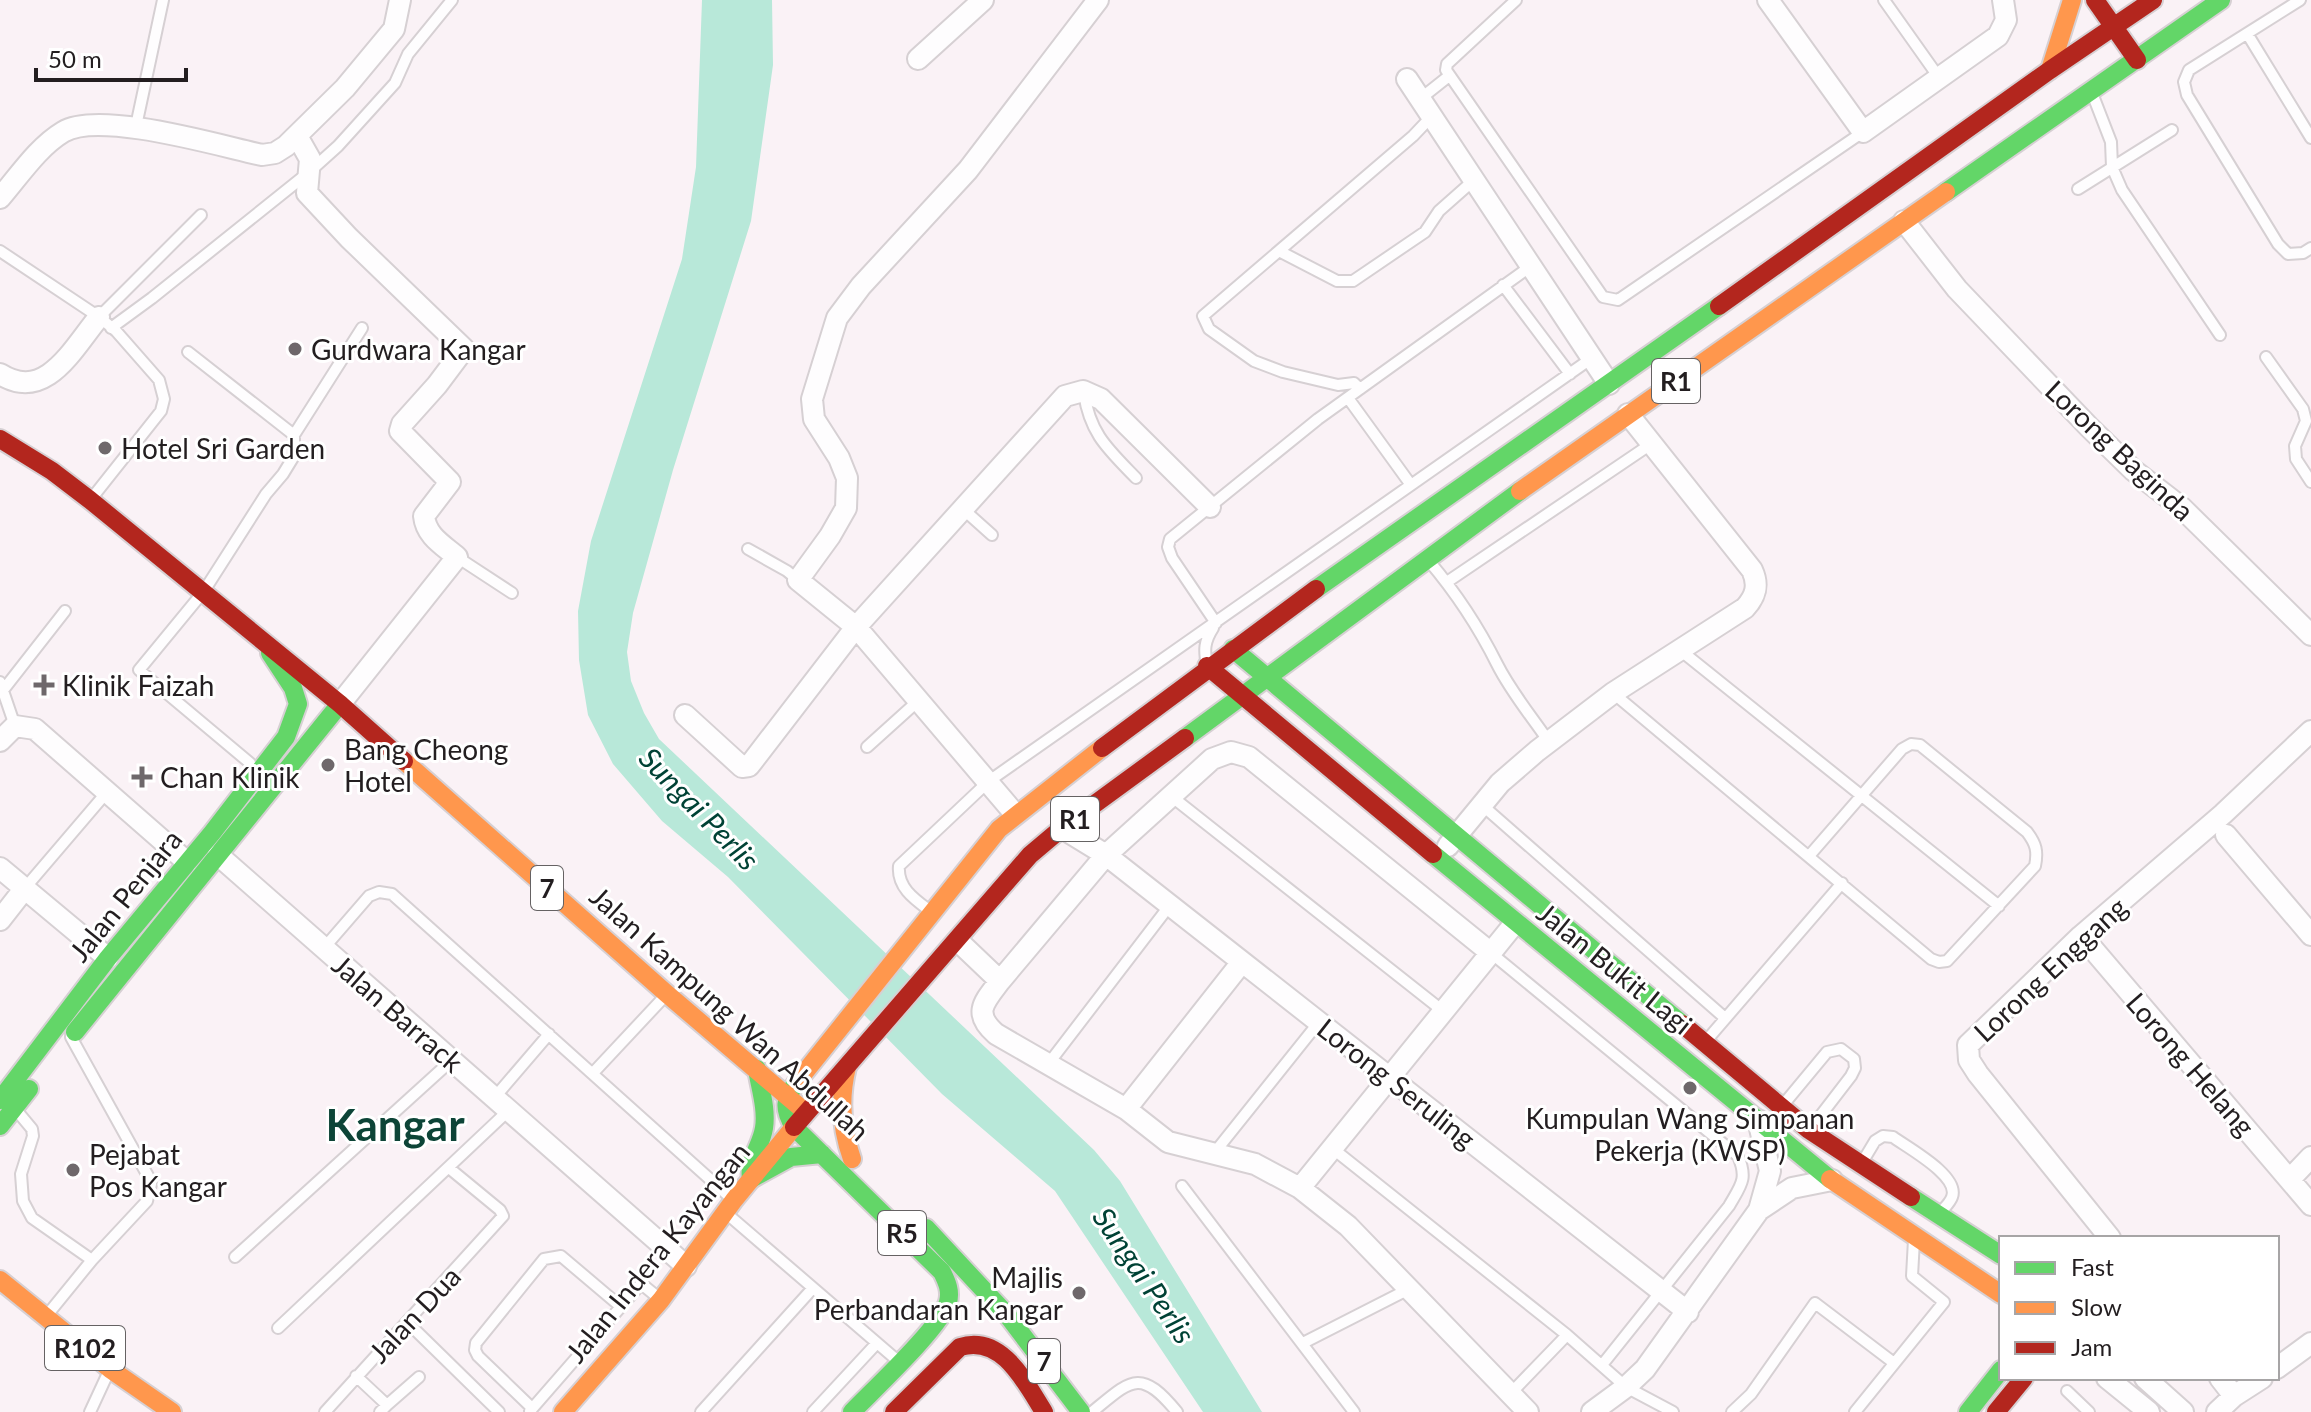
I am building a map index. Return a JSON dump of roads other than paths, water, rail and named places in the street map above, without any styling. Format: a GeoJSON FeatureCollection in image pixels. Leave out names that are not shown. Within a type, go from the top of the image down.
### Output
{"type":"FeatureCollection","features":[{"type":"Feature","properties":{"kind":"main road"},"geometry":{"type":"LineString","coordinates":[[2050,70],[2072,0]]}},
{"type":"Feature","properties":{"kind":"main road"},"geometry":{"type":"LineString","coordinates":[[2095,0],[2137,60]]}},
{"type":"Feature","properties":{"kind":"main road","name":"R1"},"geometry":{"type":"LineString","coordinates":[[787,1095],[840,1026],[907,949],[999,829],[1207,666],[2050,70],[2114,28],[2157,13],[2221,0]]}},
{"type":"Feature","properties":{"kind":"main road","name":"R1"},"geometry":{"type":"LineString","coordinates":[[806,1111],[958,941],[1030,855],[1062,828],[1628,414],[2137,60],[2157,13]]}},
{"type":"Feature","properties":{"kind":"main road","name":"7"},"geometry":{"type":"LineString","coordinates":[[0,439],[52,471],[90,500],[340,704]]}},
{"type":"Feature","properties":{"kind":"main road","name":"Jalan Penjara"},"geometry":{"type":"LineString","coordinates":[[0,1126],[7,1104],[108,958],[286,737],[298,704],[293,688],[261,639]]}},
{"type":"Feature","properties":{"kind":"main road","name":"Jalan Bukit Lagi"},"geometry":{"type":"LineString","coordinates":[[1233,649],[1809,1130],[1999,1254]]}},
{"type":"Feature","properties":{"kind":"main road","name":"Jalan Bukit Lagi"},"geometry":{"type":"LineString","coordinates":[[1207,666],[1515,923],[1832,1180],[1999,1293]]}},
{"type":"Feature","properties":{"kind":"main road","name":"Jalan Penjara"},"geometry":{"type":"LineString","coordinates":[[7,1104],[71,1037],[340,704]]}},
{"type":"Feature","properties":{"kind":"main road","name":"Jalan Kampung Wan Abdullah"},"geometry":{"type":"LineString","coordinates":[[340,704],[667,994],[806,1111],[873,1179]]}},
{"type":"Feature","properties":{"kind":"main road"},"geometry":{"type":"LineString","coordinates":[[852,1159],[843,1135],[839,1110],[841,1085],[855,1054]]}},
{"type":"Feature","properties":{"kind":"main road"},"geometry":{"type":"LineString","coordinates":[[757,1069],[764,1120],[760,1143],[748,1169],[751,1179],[765,1174],[784,1159],[800,1154],[822,1154]]}},
{"type":"Feature","properties":{"kind":"main road"},"geometry":{"type":"LineString","coordinates":[[787,1095],[785,1111],[794,1127],[822,1154]]}},
{"type":"Feature","properties":{"kind":"main road","name":"Jalan Indera Kayangan"},"geometry":{"type":"LineString","coordinates":[[563,1412],[661,1300],[730,1206],[806,1111]]}},
{"type":"Feature","properties":{"kind":"main road","name":"R5"},"geometry":{"type":"LineString","coordinates":[[822,1154],[942,1272],[947,1280],[950,1301],[949,1308],[937,1323],[852,1412]]}},
{"type":"Feature","properties":{"kind":"main road","name":"7"},"geometry":{"type":"LineString","coordinates":[[916,1219],[965,1266],[1005,1311],[1081,1412]]}},
{"type":"Feature","properties":{"kind":"main road"},"geometry":{"type":"LineString","coordinates":[[894,1412],[960,1347],[970,1312],[965,1266]]}},
{"type":"Feature","properties":{"kind":"main road","name":"R102"},"geometry":{"type":"LineString","coordinates":[[0,1280],[110,1369],[172,1412]]}},
{"type":"Feature","properties":{"kind":"main road"},"geometry":{"type":"LineString","coordinates":[[937,1323],[970,1312],[1005,1311]]}},
{"type":"Feature","properties":{"kind":"main road","name":"7"},"geometry":{"type":"LineString","coordinates":[[960,1347],[974,1342],[989,1345],[1016,1372],[1044,1412]]}},
{"type":"Feature","properties":{"kind":"main road"},"geometry":{"type":"LineString","coordinates":[[1968,1412],[1999,1373]]}},
{"type":"Feature","properties":{"kind":"main road"},"geometry":{"type":"LineString","coordinates":[[1996,1412],[2022,1380]]}},
{"type":"Feature","properties":{"kind":"street"},"geometry":{"type":"LineString","coordinates":[[0,198],[42,149],[65,131],[79,127],[136,126],[262,155],[275,153],[297,136],[345,88],[394,29],[400,0]]}},
{"type":"Feature","properties":{"kind":"street"},"geometry":{"type":"LineString","coordinates":[[918,59],[983,0]]}},
{"type":"Feature","properties":{"kind":"street"},"geometry":{"type":"LineString","coordinates":[[1015,814],[856,627],[798,580],[838,525],[848,494],[847,478],[839,458],[814,419],[812,399],[837,318],[861,286],[968,170],[1098,0]]}},
{"type":"Feature","properties":{"kind":"street"},"geometry":{"type":"LineString","coordinates":[[1768,0],[1863,132],[1998,36],[2006,20],[2003,0]]}},
{"type":"Feature","properties":{"kind":"street"},"geometry":{"type":"LineString","coordinates":[[1407,79],[1609,384]]}},
{"type":"Feature","properties":{"kind":"street"},"geometry":{"type":"LineString","coordinates":[[297,136],[310,159],[307,193],[464,349],[402,424],[400,431],[450,482],[424,516],[429,534],[457,557],[340,704]]}},
{"type":"Feature","properties":{"kind":"street","name":"Lorong Baginda"},"geometry":{"type":"LineString","coordinates":[[1904,221],[1957,289],[2089,427],[2133,470],[2182,508],[2311,635]]}},
{"type":"Feature","properties":{"kind":"street"},"geometry":{"type":"LineString","coordinates":[[0,374],[12,382],[40,382],[109,325]]}},
{"type":"Feature","properties":{"kind":"street"},"geometry":{"type":"LineString","coordinates":[[685,715],[742,767],[749,766],[856,627],[1065,396],[1083,391],[1101,399],[1210,507]]}},
{"type":"Feature","properties":{"kind":"street"},"geometry":{"type":"LineString","coordinates":[[1437,858],[1500,783],[1549,742],[1613,693],[1745,608],[1752,600],[1756,588],[1752,570],[1628,414]]}},
{"type":"Feature","properties":{"kind":"street"},"geometry":{"type":"LineString","coordinates":[[0,741],[15,726],[35,729],[187,862]]}},
{"type":"Feature","properties":{"kind":"street","name":"Lorong Enggang"},"geometry":{"type":"LineString","coordinates":[[2108,1236],[1978,1074],[1969,1060],[1968,1045],[2081,936],[2223,814],[2311,731]]}},
{"type":"Feature","properties":{"kind":"street"},"geometry":{"type":"LineString","coordinates":[[1491,953],[1249,757],[1231,752],[1212,759],[1106,855],[1000,981],[984,1003],[982,1013],[986,1025],[996,1034],[1126,1109],[1168,1142],[1255,1164],[1300,1188],[1348,1226],[1528,1412]]}},
{"type":"Feature","properties":{"kind":"street","name":"Lorong Seruling"},"geometry":{"type":"LineString","coordinates":[[1062,828],[1106,855],[1688,1312]]}},
{"type":"Feature","properties":{"kind":"street"},"geometry":{"type":"LineString","coordinates":[[2226,835],[2311,935]]}},
{"type":"Feature","properties":{"kind":"street","name":"Jalan Barrack"},"geometry":{"type":"LineString","coordinates":[[218,855],[686,1266]]}},
{"type":"Feature","properties":{"kind":"street"},"geometry":{"type":"LineString","coordinates":[[0,868],[108,958]]}},
{"type":"Feature","properties":{"kind":"street"},"geometry":{"type":"LineString","coordinates":[[0,920],[25,888]]}},
{"type":"Feature","properties":{"kind":"street"},"geometry":{"type":"LineString","coordinates":[[1300,1188],[1515,923]]}},
{"type":"Feature","properties":{"kind":"street"},"geometry":{"type":"LineString","coordinates":[[958,941],[1000,981]]}},
{"type":"Feature","properties":{"kind":"street","name":"Lorong Helang"},"geometry":{"type":"LineString","coordinates":[[2092,948],[2311,1205]]}},
{"type":"Feature","properties":{"kind":"street"},"geometry":{"type":"LineString","coordinates":[[1126,1109],[1242,962]]}},
{"type":"Feature","properties":{"kind":"street"},"geometry":{"type":"LineString","coordinates":[[1592,1412],[1645,1369],[1759,1210],[1770,1171],[1758,1120]]}},
{"type":"Feature","properties":{"kind":"street"},"geometry":{"type":"LineString","coordinates":[[2290,1179],[2311,1157]]}},
{"type":"Feature","properties":{"kind":"street"},"geometry":{"type":"LineString","coordinates":[[1759,1210],[1792,1188],[1832,1180]]}},
{"type":"Feature","properties":{"kind":"street"},"geometry":{"type":"LineString","coordinates":[[2279,1367],[2311,1343]]}},
{"type":"Feature","properties":{"kind":"street"},"geometry":{"type":"LineString","coordinates":[[2109,1380],[2149,1412]]}},
{"type":"Feature","properties":{"kind":"street"},"geometry":{"type":"LineString","coordinates":[[2147,1380],[2183,1412]]}},
{"type":"Feature","properties":{"kind":"street"},"geometry":{"type":"LineString","coordinates":[[2222,1380],[2234,1396]]}},
{"type":"Feature","properties":{"kind":"street"},"geometry":{"type":"LineString","coordinates":[[2217,1412],[2259,1380]]}},
{"type":"Feature","properties":{"kind":"lane"},"geometry":{"type":"LineString","coordinates":[[136,126],[163,0]]}},
{"type":"Feature","properties":{"kind":"lane"},"geometry":{"type":"LineString","coordinates":[[109,325],[152,298],[338,146],[395,83],[408,54],[452,0]]}},
{"type":"Feature","properties":{"kind":"lane"},"geometry":{"type":"LineString","coordinates":[[1516,0],[1447,64],[1446,70],[1603,297],[1618,300],[1863,132]]}},
{"type":"Feature","properties":{"kind":"lane"},"geometry":{"type":"LineString","coordinates":[[1884,0],[1940,79]]}},
{"type":"Feature","properties":{"kind":"lane"},"geometry":{"type":"LineString","coordinates":[[2300,0],[2189,70],[2184,82],[2187,95],[2278,244],[2288,254],[2303,253],[2311,248]]}},
{"type":"Feature","properties":{"kind":"lane"},"geometry":{"type":"LineString","coordinates":[[2248,35],[2311,138]]}},
{"type":"Feature","properties":{"kind":"lane"},"geometry":{"type":"LineString","coordinates":[[1360,389],[1354,383],[1338,385],[1283,372],[1254,361],[1204,322],[1203,316],[1413,136],[1426,107],[1449,76]]}},
{"type":"Feature","properties":{"kind":"lane"},"geometry":{"type":"LineString","coordinates":[[2091,91],[2111,142],[2112,167],[2122,190],[2220,335]]}},
{"type":"Feature","properties":{"kind":"lane"},"geometry":{"type":"LineString","coordinates":[[2078,189],[2172,130]]}},
{"type":"Feature","properties":{"kind":"lane"},"geometry":{"type":"LineString","coordinates":[[1279,251],[1337,281],[1353,281],[1425,232],[1439,211],[1474,180]]}},
{"type":"Feature","properties":{"kind":"lane"},"geometry":{"type":"LineString","coordinates":[[109,325],[201,215]]}},
{"type":"Feature","properties":{"kind":"lane"},"geometry":{"type":"LineString","coordinates":[[0,251],[109,325],[159,380],[164,399],[161,411],[90,500]]}},
{"type":"Feature","properties":{"kind":"lane"},"geometry":{"type":"LineString","coordinates":[[1216,623],[1172,558],[1168,547],[1170,539],[1348,398],[1531,266]]}},
{"type":"Feature","properties":{"kind":"lane"},"geometry":{"type":"LineString","coordinates":[[1503,285],[1570,374]]}},
{"type":"Feature","properties":{"kind":"lane"},"geometry":{"type":"LineString","coordinates":[[250,763],[139,670],[204,591],[294,456],[294,435],[362,328]]}},
{"type":"Feature","properties":{"kind":"lane"},"geometry":{"type":"LineString","coordinates":[[188,352],[294,435]]}},
{"type":"Feature","properties":{"kind":"lane"},"geometry":{"type":"LineString","coordinates":[[2266,357],[2307,406],[2306,421],[2295,446],[2296,459],[2311,482]]}},
{"type":"Feature","properties":{"kind":"lane"},"geometry":{"type":"LineString","coordinates":[[934,914],[911,897],[903,886],[899,866],[989,781],[1592,358]]}},
{"type":"Feature","properties":{"kind":"lane"},"geometry":{"type":"LineString","coordinates":[[1083,391],[1092,428],[1136,478]]}},
{"type":"Feature","properties":{"kind":"lane"},"geometry":{"type":"LineString","coordinates":[[1348,398],[1411,485]]}},
{"type":"Feature","properties":{"kind":"lane"},"geometry":{"type":"LineString","coordinates":[[1447,582],[1651,444]]}},
{"type":"Feature","properties":{"kind":"lane"},"geometry":{"type":"LineString","coordinates":[[1397,496],[1416,520]]}},
{"type":"Feature","properties":{"kind":"lane"},"geometry":{"type":"LineString","coordinates":[[963,509],[992,535]]}},
{"type":"Feature","properties":{"kind":"lane"},"geometry":{"type":"LineString","coordinates":[[748,549],[798,580]]}},
{"type":"Feature","properties":{"kind":"lane"},"geometry":{"type":"LineString","coordinates":[[457,557],[512,593]]}},
{"type":"Feature","properties":{"kind":"lane"},"geometry":{"type":"LineString","coordinates":[[1428,560],[1447,582],[1488,643],[1498,666],[1549,742]]}},
{"type":"Feature","properties":{"kind":"lane"},"geometry":{"type":"LineString","coordinates":[[15,726],[2,685],[65,611]]}},
{"type":"Feature","properties":{"kind":"lane"},"geometry":{"type":"LineString","coordinates":[[1207,666],[1205,640],[1216,623]]}},
{"type":"Feature","properties":{"kind":"lane"},"geometry":{"type":"LineString","coordinates":[[1680,650],[1999,906]]}},
{"type":"Feature","properties":{"kind":"lane"},"geometry":{"type":"LineString","coordinates":[[1613,693],[1931,959],[1939,962],[1947,961],[2035,866],[2036,844],[2027,832],[1920,745],[1911,744],[1902,749],[1809,856]]}},
{"type":"Feature","properties":{"kind":"lane"},"geometry":{"type":"LineString","coordinates":[[867,747],[918,701]]}},
{"type":"Feature","properties":{"kind":"lane"},"geometry":{"type":"LineString","coordinates":[[25,888],[107,792]]}},
{"type":"Feature","properties":{"kind":"lane"},"geometry":{"type":"LineString","coordinates":[[1171,796],[1443,1011]]}},
{"type":"Feature","properties":{"kind":"lane"},"geometry":{"type":"LineString","coordinates":[[1482,805],[1725,1018]]}},
{"type":"Feature","properties":{"kind":"lane"},"geometry":{"type":"LineString","coordinates":[[1704,1042],[1842,883]]}},
{"type":"Feature","properties":{"kind":"lane"},"geometry":{"type":"LineString","coordinates":[[324,948],[369,896],[379,892],[392,894],[593,1073],[813,1288],[900,1363]]}},
{"type":"Feature","properties":{"kind":"lane"},"geometry":{"type":"LineString","coordinates":[[1049,1063],[1170,905]]}},
{"type":"Feature","properties":{"kind":"lane"},"geometry":{"type":"LineString","coordinates":[[1491,953],[1738,1156],[1744,1170],[1743,1181],[1729,1206],[1602,1365]]}},
{"type":"Feature","properties":{"kind":"lane"},"geometry":{"type":"LineString","coordinates":[[593,1073],[667,994]]}},
{"type":"Feature","properties":{"kind":"lane"},"geometry":{"type":"LineString","coordinates":[[1215,1152],[1319,1022]]}},
{"type":"Feature","properties":{"kind":"lane"},"geometry":{"type":"LineString","coordinates":[[278,1328],[449,1168],[502,1104],[549,1034]]}},
{"type":"Feature","properties":{"kind":"lane"},"geometry":{"type":"LineString","coordinates":[[47,1316],[92,1260],[147,1201],[151,1184],[71,1037]]}},
{"type":"Feature","properties":{"kind":"lane"},"geometry":{"type":"LineString","coordinates":[[1781,1106],[1827,1052],[1841,1049],[1854,1059],[1855,1068],[1851,1076],[1809,1130]]}},
{"type":"Feature","properties":{"kind":"lane"},"geometry":{"type":"LineString","coordinates":[[235,1257],[452,1060]]}},
{"type":"Feature","properties":{"kind":"lane"},"geometry":{"type":"LineString","coordinates":[[7,1104],[32,1129],[33,1136],[21,1174],[23,1201],[32,1218],[92,1260]]}},
{"type":"Feature","properties":{"kind":"lane"},"geometry":{"type":"LineString","coordinates":[[1861,1164],[1875,1141],[1883,1136],[1893,1137],[1944,1174],[1953,1186],[1952,1197],[1939,1215]]}},
{"type":"Feature","properties":{"kind":"lane"},"geometry":{"type":"LineString","coordinates":[[1332,1148],[1567,1335],[1626,1387],[1673,1412]]}},
{"type":"Feature","properties":{"kind":"lane","name":"Jalan Dua"},"geometry":{"type":"LineString","coordinates":[[325,1412],[503,1216],[500,1210],[449,1168]]}},
{"type":"Feature","properties":{"kind":"lane"},"geometry":{"type":"LineString","coordinates":[[1182,1186],[1354,1412]]}},
{"type":"Feature","properties":{"kind":"lane"},"geometry":{"type":"LineString","coordinates":[[1855,1412],[1944,1302],[1912,1276],[1915,1236]]}},
{"type":"Feature","properties":{"kind":"lane"},"geometry":{"type":"LineString","coordinates":[[620,1306],[561,1256],[544,1259],[476,1343],[475,1350],[530,1410],[639,1286],[644,1286],[661,1300]]}},
{"type":"Feature","properties":{"kind":"lane"},"geometry":{"type":"LineString","coordinates":[[701,1412],[813,1288]]}},
{"type":"Feature","properties":{"kind":"lane"},"geometry":{"type":"LineString","coordinates":[[1303,1343],[1409,1289]]}},
{"type":"Feature","properties":{"kind":"lane"},"geometry":{"type":"LineString","coordinates":[[1732,1412],[1751,1394],[1815,1303],[1894,1363]]}},
{"type":"Feature","properties":{"kind":"lane"},"geometry":{"type":"LineString","coordinates":[[407,1322],[499,1412]]}},
{"type":"Feature","properties":{"kind":"lane"},"geometry":{"type":"LineString","coordinates":[[1510,1394],[1567,1335]]}},
{"type":"Feature","properties":{"kind":"lane"},"geometry":{"type":"LineString","coordinates":[[813,1412],[877,1343]]}},
{"type":"Feature","properties":{"kind":"lane"},"geometry":{"type":"LineString","coordinates":[[90,1412],[110,1369]]}},
{"type":"Feature","properties":{"kind":"lane"},"geometry":{"type":"LineString","coordinates":[[356,1376],[383,1409],[419,1377]]}},
{"type":"Feature","properties":{"kind":"lane"},"geometry":{"type":"LineString","coordinates":[[1092,1412],[1125,1385],[1143,1382],[1157,1388],[1177,1412]]}},
{"type":"Feature","properties":{"kind":"lane"},"geometry":{"type":"LineString","coordinates":[[2067,1391],[2089,1412]]}},
{"type":"Feature","properties":{"kind":"water","name":"Sungai Perlis"},"geometry":{"type":"Polygon","coordinates":[[[702,0],[772,0],[773,65],[751,221],[673,470],[633,613],[627,652],[631,681],[659,739],[1094,1150],[1120,1181],[1262,1412],[1203,1412],[1055,1191],[942,1094],[728,877],[662,821],[613,764],[588,715],[579,660],[578,611],[591,541],[682,259],[696,167],[702,0]]]}},
{"type":"Feature","properties":{"kind":"place","name":"Gurdwara Kangar"},"geometry":{"type":"Point","coordinates":[295,349]}},
{"type":"Feature","properties":{"kind":"place","name":"Hotel Sri Garden"},"geometry":{"type":"Point","coordinates":[105,448]}},
{"type":"Feature","properties":{"kind":"place","name":"Klinik Faizah"},"geometry":{"type":"Point","coordinates":[44,685]}},
{"type":"Feature","properties":{"kind":"place","name":"Bang Cheong Hotel"},"geometry":{"type":"Point","coordinates":[328,765]}},
{"type":"Feature","properties":{"kind":"place","name":"Chan Klinik"},"geometry":{"type":"Point","coordinates":[142,777]}},
{"type":"Feature","properties":{"kind":"place","name":"Kumpulan Wang Simpanan Pekerja (KWSP)"},"geometry":{"type":"Point","coordinates":[1690,1088]}},
{"type":"Feature","properties":{"kind":"place","name":"Pejabat Pos Kangar"},"geometry":{"type":"Point","coordinates":[73,1170]}},
{"type":"Feature","properties":{"kind":"place","name":"Majlis Perbandaran Kangar"},"geometry":{"type":"Point","coordinates":[1079,1293]}},
{"type":"Feature","properties":{"kind":"district","name":"Kangar"},"geometry":{"type":"Point","coordinates":[395,1124]}}]}
